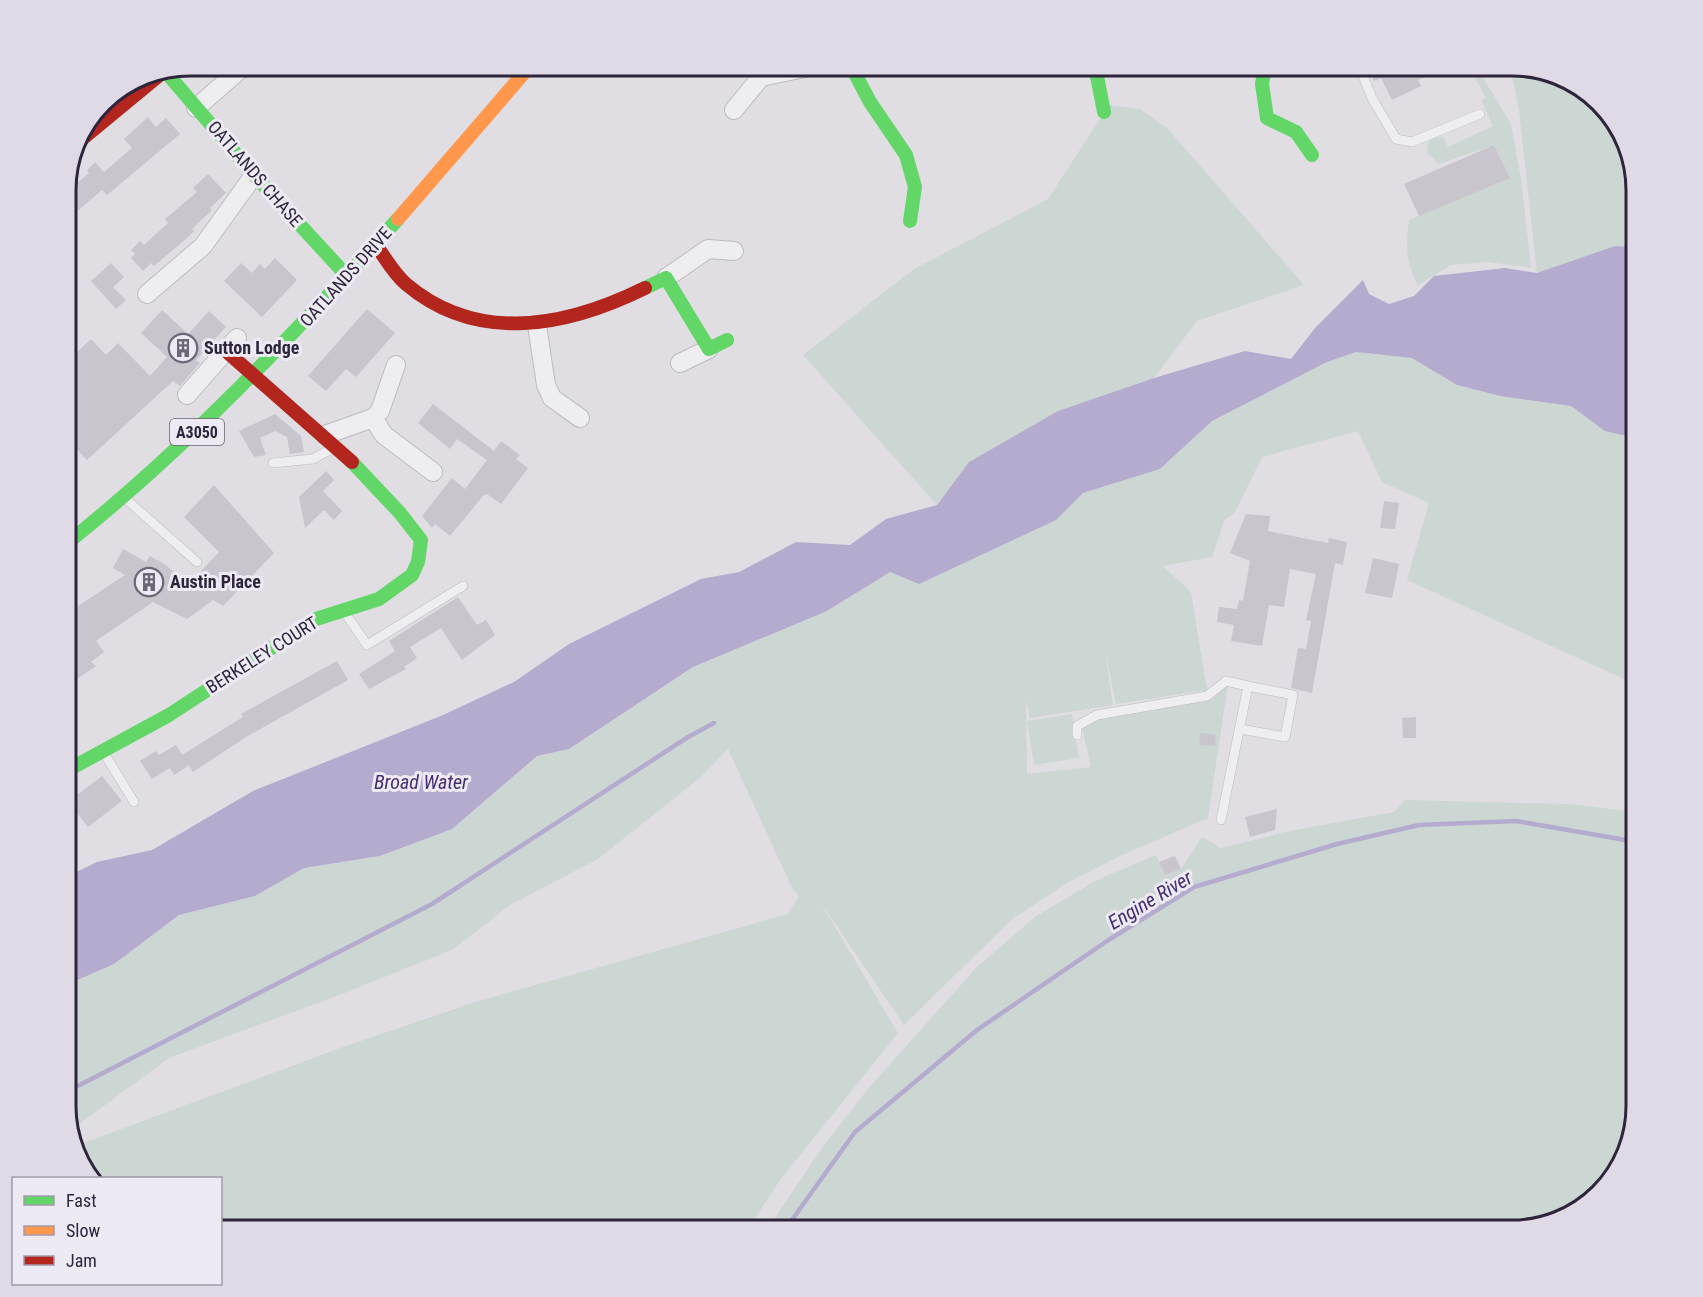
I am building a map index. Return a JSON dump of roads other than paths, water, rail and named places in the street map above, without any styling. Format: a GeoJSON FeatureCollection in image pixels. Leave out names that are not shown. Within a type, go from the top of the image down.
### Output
{"type":"FeatureCollection","features":[{"type":"Feature","properties":{"kind":"street"},"geometry":{"type":"LineString","coordinates":[[857,76],[870,102],[906,155],[915,188],[910,221]]}},
{"type":"Feature","properties":{"kind":"street"},"geometry":{"type":"LineString","coordinates":[[1097,76],[1104,112]]}},
{"type":"Feature","properties":{"kind":"street"},"geometry":{"type":"LineString","coordinates":[[1263,76],[1262,84],[1267,118],[1296,132],[1312,155]]}},
{"type":"Feature","properties":{"kind":"street"},"geometry":{"type":"LineString","coordinates":[[196,108],[231,77]]}},
{"type":"Feature","properties":{"kind":"street","name":"OATLANDS DRIVE"},"geometry":{"type":"LineString","coordinates":[[77,536],[126,499],[253,376],[453,159],[521,77]]}},
{"type":"Feature","properties":{"kind":"street"},"geometry":{"type":"LineString","coordinates":[[734,110],[763,77]]}},
{"type":"Feature","properties":{"kind":"street","name":"OATLANDS CHASE"},"geometry":{"type":"LineString","coordinates":[[171,79],[254,175],[347,276]]}},
{"type":"Feature","properties":{"kind":"street"},"geometry":{"type":"LineString","coordinates":[[96,127],[146,86]]}},
{"type":"Feature","properties":{"kind":"street"},"geometry":{"type":"LineString","coordinates":[[142,290],[202,246],[254,175]]}},
{"type":"Feature","properties":{"kind":"street"},"geometry":{"type":"LineString","coordinates":[[375,244],[406,283],[434,302],[467,317],[490,323],[537,325],[571,319],[612,306],[666,278],[708,249],[734,251]]}},
{"type":"Feature","properties":{"kind":"street"},"geometry":{"type":"LineString","coordinates":[[666,278],[708,349]]}},
{"type":"Feature","properties":{"kind":"street"},"geometry":{"type":"LineString","coordinates":[[537,325],[546,385],[552,398],[580,418]]}},
{"type":"Feature","properties":{"kind":"street"},"geometry":{"type":"LineString","coordinates":[[680,363],[727,340]]}},
{"type":"Feature","properties":{"kind":"street"},"geometry":{"type":"LineString","coordinates":[[187,395],[231,345]]}},
{"type":"Feature","properties":{"kind":"street","name":"BERKELEY COURT"},"geometry":{"type":"LineString","coordinates":[[77,765],[169,715],[316,619],[379,599],[402,584],[412,574],[418,562],[421,540],[406,519],[331,441],[253,376],[231,345]]}},
{"type":"Feature","properties":{"kind":"street"},"geometry":{"type":"LineString","coordinates":[[331,441],[373,418],[380,411],[396,365]]}},
{"type":"Feature","properties":{"kind":"street"},"geometry":{"type":"LineString","coordinates":[[373,418],[384,435],[433,472]]}},
{"type":"Feature","properties":{"kind":"lane"},"geometry":{"type":"LineString","coordinates":[[1363,76],[1372,98],[1396,139],[1401,141],[1412,142],[1480,114]]}},
{"type":"Feature","properties":{"kind":"lane"},"geometry":{"type":"LineString","coordinates":[[273,463],[313,459],[331,441]]}},
{"type":"Feature","properties":{"kind":"lane"},"geometry":{"type":"LineString","coordinates":[[126,499],[197,562]]}},
{"type":"Feature","properties":{"kind":"lane"},"geometry":{"type":"LineString","coordinates":[[342,609],[367,645],[463,586]]}},
{"type":"Feature","properties":{"kind":"lane"},"geometry":{"type":"LineString","coordinates":[[1077,735],[1077,726],[1097,715],[1207,696],[1226,681],[1293,695],[1285,736],[1240,729]]}},
{"type":"Feature","properties":{"kind":"lane"},"geometry":{"type":"LineString","coordinates":[[1221,820],[1248,686]]}},
{"type":"Feature","properties":{"kind":"lane"},"geometry":{"type":"LineString","coordinates":[[103,751],[135,802]]}},
{"type":"Feature","properties":{"kind":"water","name":"Broad Water"},"geometry":{"type":"Polygon","coordinates":[[[1615,246],[1626,246],[1626,434],[1605,431],[1571,406],[1500,396],[1457,385],[1412,358],[1356,352],[1327,362],[1212,421],[1160,469],[1083,493],[1056,520],[919,584],[890,572],[827,611],[693,667],[569,749],[537,756],[452,829],[380,856],[304,868],[255,896],[179,915],[114,964],[77,980],[77,872],[97,862],[152,850],[253,791],[443,715],[514,682],[569,644],[701,579],[739,572],[796,542],[850,545],[886,519],[937,505],[969,462],[1058,411],[1154,378],[1245,351],[1291,359],[1315,328],[1363,280],[1369,294],[1389,304],[1414,296],[1434,276],[1505,268],[1537,273],[1615,246]]]}},
{"type":"Feature","properties":{"kind":"waterway"},"geometry":{"type":"LineString","coordinates":[[77,1086],[432,904],[688,737],[714,723]]}},
{"type":"Feature","properties":{"kind":"waterway","name":"Engine River"},"geometry":{"type":"LineString","coordinates":[[792,1220],[855,1132],[977,1030],[1107,941],[1194,887],[1337,844],[1419,825],[1516,821],[1626,840]]}},
{"type":"Feature","properties":{"kind":"place","name":"Sutton Lodge"},"geometry":{"type":"Point","coordinates":[183,348]}},
{"type":"Feature","properties":{"kind":"place","name":"Austin Place"},"geometry":{"type":"Point","coordinates":[149,582]}}]}
